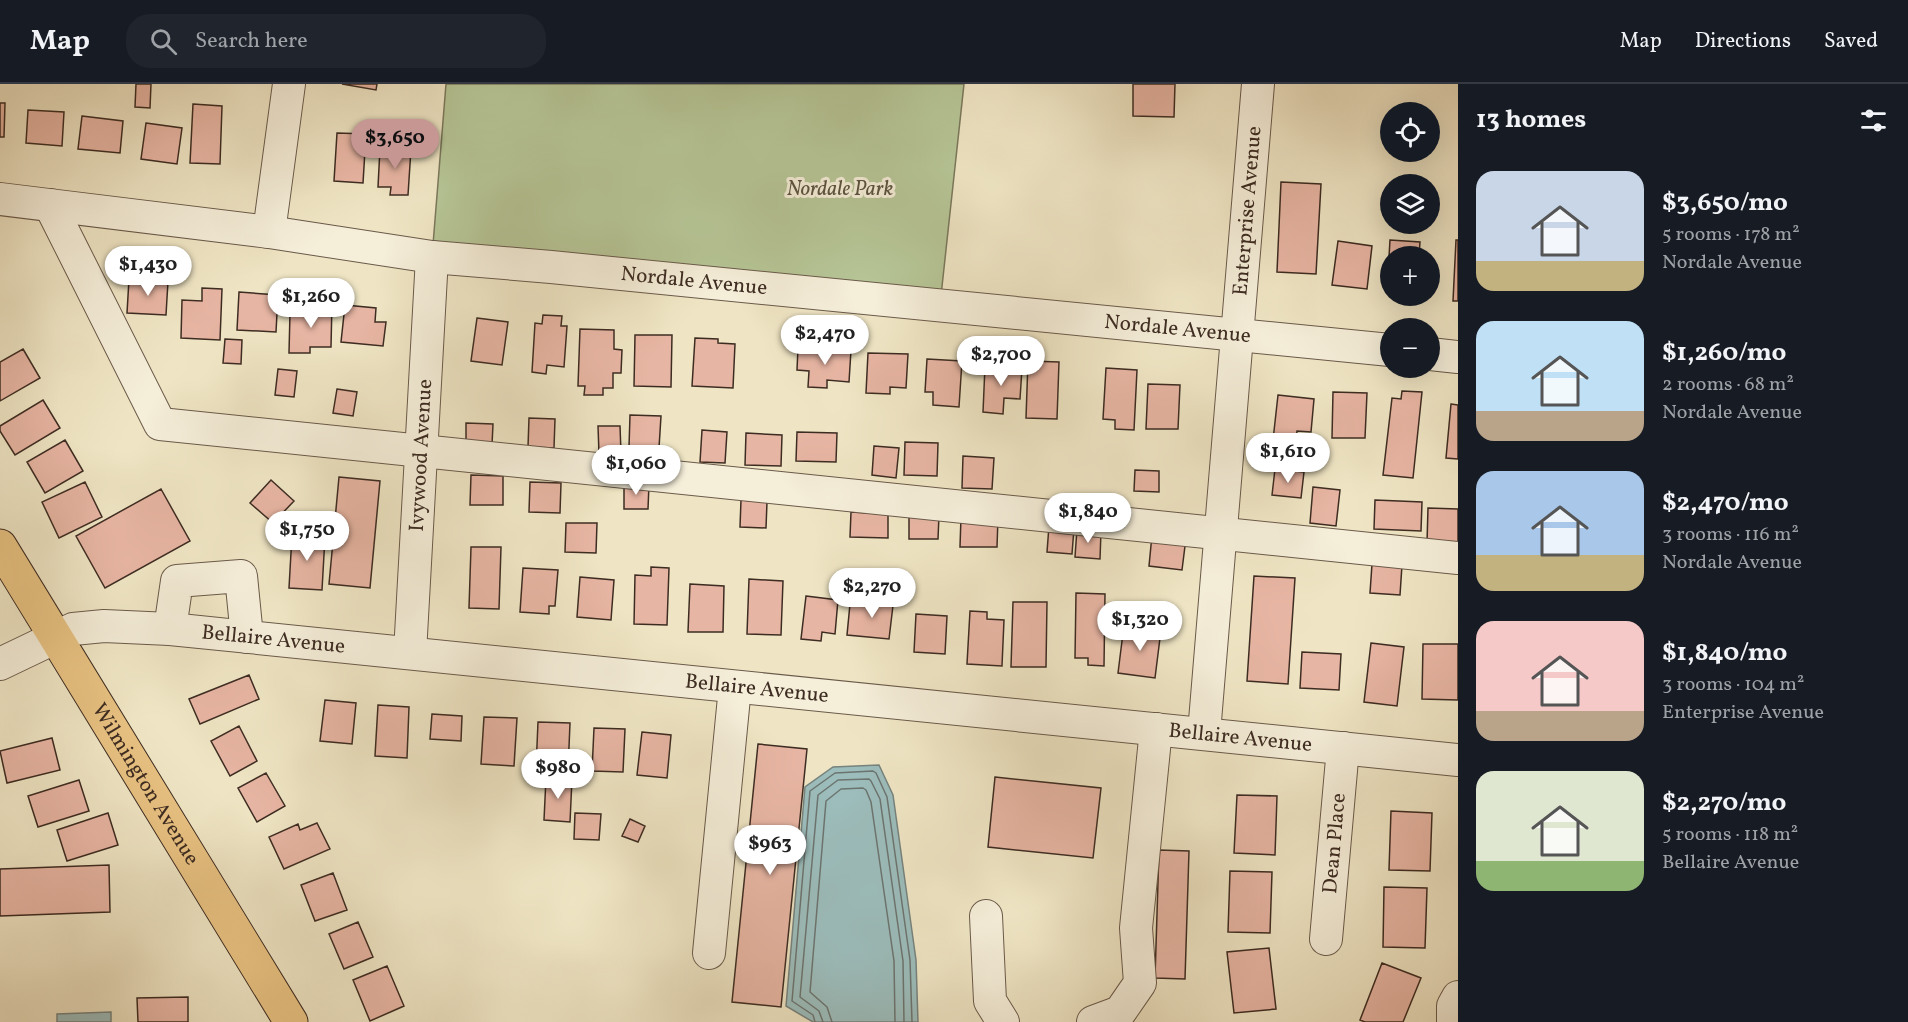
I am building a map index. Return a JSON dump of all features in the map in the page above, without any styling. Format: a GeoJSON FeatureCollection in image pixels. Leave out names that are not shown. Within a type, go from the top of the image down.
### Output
{"type":"FeatureCollection","features":[{"type":"Feature","properties":{"kind":"main road","name":"Wilmington Avenue"},"geometry":{"type":"LineString","coordinates":[[0,546],[291,1022]]}},
{"type":"Feature","properties":{"kind":"street"},"geometry":{"type":"LineString","coordinates":[[269,232],[289,84]]}},
{"type":"Feature","properties":{"kind":"street","name":"Enterprise Avenue"},"geometry":{"type":"LineString","coordinates":[[1204,733],[1258,84]]}},
{"type":"Feature","properties":{"kind":"street","name":"Nordale Avenue"},"geometry":{"type":"LineString","coordinates":[[0,199],[269,232],[432,257],[575,269],[1380,349]]}},
{"type":"Feature","properties":{"kind":"street"},"geometry":{"type":"LineString","coordinates":[[50,205],[160,424],[1458,558]]}},
{"type":"Feature","properties":{"kind":"street","name":"Ivywood Avenue"},"geometry":{"type":"LineString","coordinates":[[410,653],[432,257]]}},
{"type":"Feature","properties":{"kind":"street"},"geometry":{"type":"LineString","coordinates":[[1440,355],[1458,357]]}},
{"type":"Feature","properties":{"kind":"street"},"geometry":{"type":"LineString","coordinates":[[170,629],[177,581],[241,576],[248,637]]}},
{"type":"Feature","properties":{"kind":"street","name":"Bellaire Avenue"},"geometry":{"type":"LineString","coordinates":[[0,664],[73,629],[104,626],[170,629],[1458,760]]}},
{"type":"Feature","properties":{"kind":"street"},"geometry":{"type":"LineString","coordinates":[[709,953],[735,687]]}},
{"type":"Feature","properties":{"kind":"street"},"geometry":{"type":"LineString","coordinates":[[1093,1022],[1120,1012],[1140,983],[1137,928],[1156,729]]}},
{"type":"Feature","properties":{"kind":"street","name":"Dean Place"},"geometry":{"type":"LineString","coordinates":[[1326,939],[1343,748]]}},
{"type":"Feature","properties":{"kind":"street"},"geometry":{"type":"LineString","coordinates":[[986,916],[990,1001],[1003,1022]]}},
{"type":"Feature","properties":{"kind":"street"},"geometry":{"type":"LineString","coordinates":[[1453,1022],[1453,1006],[1458,997]]}},
{"type":"Feature","properties":{"kind":"green space","name":"Nordale Park"},"geometry":{"type":"Polygon","coordinates":[[[446,84],[964,84],[940,305],[432,257],[446,84]]]}},
{"type":"Feature","properties":{"kind":"water"},"geometry":{"type":"Polygon","coordinates":[[[879,765],[893,795],[916,960],[918,1022],[813,1022],[786,1006],[805,787],[833,767],[879,765]]]}},
{"type":"Feature","properties":{"kind":"water"},"geometry":{"type":"Polygon","coordinates":[[[111,1012],[111,1022],[57,1022],[57,1014],[111,1012]]]}},
{"type":"Feature","properties":{"kind":"building"},"geometry":{"type":"Polygon","coordinates":[[[136,84],[151,84],[150,108],[135,107],[136,84]]]}},
{"type":"Feature","properties":{"kind":"building"},"geometry":{"type":"Polygon","coordinates":[[[342,84],[377,84],[376,90],[342,84]]]}},
{"type":"Feature","properties":{"kind":"building"},"geometry":{"type":"Polygon","coordinates":[[[1133,84],[1175,84],[1174,117],[1133,116],[1133,84]]]}},
{"type":"Feature","properties":{"kind":"building"},"geometry":{"type":"Polygon","coordinates":[[[0,103],[5,103],[4,137],[0,137],[0,103]]]}},
{"type":"Feature","properties":{"kind":"building"},"geometry":{"type":"Polygon","coordinates":[[[193,104],[222,106],[220,164],[190,163],[193,104]]]}},
{"type":"Feature","properties":{"kind":"building"},"geometry":{"type":"Polygon","coordinates":[[[28,110],[64,112],[62,146],[26,143],[28,110]]]}},
{"type":"Feature","properties":{"kind":"building"},"geometry":{"type":"Polygon","coordinates":[[[82,116],[123,121],[120,153],[78,149],[82,116]]]}},
{"type":"Feature","properties":{"kind":"building"},"geometry":{"type":"Polygon","coordinates":[[[146,123],[182,128],[177,164],[141,159],[146,123]]]}},
{"type":"Feature","properties":{"kind":"building"},"geometry":{"type":"Polygon","coordinates":[[[337,133],[366,134],[363,183],[334,181],[337,133]]]}},
{"type":"Feature","properties":{"kind":"building"},"geometry":{"type":"Polygon","coordinates":[[[380,148],[411,149],[408,195],[390,195],[391,187],[378,187],[380,148]]]}},
{"type":"Feature","properties":{"kind":"building"},"geometry":{"type":"Polygon","coordinates":[[[1281,182],[1321,184],[1316,274],[1277,272],[1281,182]]]}},
{"type":"Feature","properties":{"kind":"building"},"geometry":{"type":"Polygon","coordinates":[[[1390,240],[1420,242],[1420,246],[1390,246],[1390,240]]]}},
{"type":"Feature","properties":{"kind":"building"},"geometry":{"type":"Polygon","coordinates":[[[1456,240],[1458,240],[1458,301],[1453,301],[1456,240]]]}},
{"type":"Feature","properties":{"kind":"building"},"geometry":{"type":"Polygon","coordinates":[[[1338,241],[1372,246],[1367,289],[1332,285],[1338,241]]]}},
{"type":"Feature","properties":{"kind":"building"},"geometry":{"type":"Polygon","coordinates":[[[129,279],[168,281],[166,315],[127,313],[129,279]]]}},
{"type":"Feature","properties":{"kind":"building"},"geometry":{"type":"Polygon","coordinates":[[[202,288],[222,289],[220,340],[181,338],[182,300],[202,301],[202,288]]]}},
{"type":"Feature","properties":{"kind":"building"},"geometry":{"type":"Polygon","coordinates":[[[239,292],[278,295],[276,332],[237,330],[239,292]]]}},
{"type":"Feature","properties":{"kind":"building"},"geometry":{"type":"Polygon","coordinates":[[[312,302],[332,303],[331,347],[310,347],[310,353],[289,353],[290,313],[312,313],[312,302]]]}},
{"type":"Feature","properties":{"kind":"building"},"geometry":{"type":"Polygon","coordinates":[[[345,305],[376,308],[375,322],[386,322],[383,346],[341,342],[345,305]]]}},
{"type":"Feature","properties":{"kind":"building"},"geometry":{"type":"Polygon","coordinates":[[[543,315],[562,316],[561,326],[567,326],[564,367],[547,365],[546,374],[532,372],[535,323],[542,324],[543,315]]]}},
{"type":"Feature","properties":{"kind":"building"},"geometry":{"type":"Polygon","coordinates":[[[477,318],[508,322],[502,365],[471,361],[477,318]]]}},
{"type":"Feature","properties":{"kind":"building"},"geometry":{"type":"Polygon","coordinates":[[[580,329],[614,330],[614,349],[622,350],[621,373],[613,373],[613,388],[603,388],[603,395],[584,395],[585,386],[578,386],[580,329]]]}},
{"type":"Feature","properties":{"kind":"building"},"geometry":{"type":"Polygon","coordinates":[[[635,335],[672,335],[671,387],[634,386],[635,335]]]}},
{"type":"Feature","properties":{"kind":"building"},"geometry":{"type":"Polygon","coordinates":[[[695,338],[718,339],[718,343],[735,344],[733,388],[692,386],[695,338]]]}},
{"type":"Feature","properties":{"kind":"building"},"geometry":{"type":"Polygon","coordinates":[[[225,339],[242,340],[241,364],[223,363],[225,339]]]}},
{"type":"Feature","properties":{"kind":"building"},"geometry":{"type":"Polygon","coordinates":[[[798,348],[851,350],[849,382],[827,380],[827,388],[808,387],[809,371],[797,370],[798,348]]]}},
{"type":"Feature","properties":{"kind":"building"},"geometry":{"type":"Polygon","coordinates":[[[23,349],[40,378],[0,401],[0,362],[23,349]]]}},
{"type":"Feature","properties":{"kind":"building"},"geometry":{"type":"Polygon","coordinates":[[[868,353],[908,354],[906,388],[890,387],[890,394],[866,393],[868,353]]]}},
{"type":"Feature","properties":{"kind":"building"},"geometry":{"type":"Polygon","coordinates":[[[927,359],[962,361],[959,407],[933,405],[933,392],[925,392],[927,359]]]}},
{"type":"Feature","properties":{"kind":"building"},"geometry":{"type":"Polygon","coordinates":[[[1028,361],[1059,362],[1057,419],[1026,418],[1028,361]]]}},
{"type":"Feature","properties":{"kind":"building"},"geometry":{"type":"Polygon","coordinates":[[[985,366],[1022,368],[1020,399],[1004,398],[1003,414],[983,412],[985,366]]]}},
{"type":"Feature","properties":{"kind":"building"},"geometry":{"type":"Polygon","coordinates":[[[1106,368],[1137,370],[1134,430],[1115,429],[1115,420],[1103,419],[1106,368]]]}},
{"type":"Feature","properties":{"kind":"building"},"geometry":{"type":"Polygon","coordinates":[[[278,369],[297,371],[294,397],[275,395],[278,369]]]}},
{"type":"Feature","properties":{"kind":"building"},"geometry":{"type":"Polygon","coordinates":[[[1148,384],[1180,385],[1178,429],[1146,429],[1148,384]]]}},
{"type":"Feature","properties":{"kind":"building"},"geometry":{"type":"Polygon","coordinates":[[[337,389],[357,392],[353,416],[333,413],[337,389]]]}},
{"type":"Feature","properties":{"kind":"building"},"geometry":{"type":"Polygon","coordinates":[[[1402,391],[1422,392],[1413,478],[1383,475],[1392,398],[1401,399],[1402,391]]]}},
{"type":"Feature","properties":{"kind":"building"},"geometry":{"type":"Polygon","coordinates":[[[1333,392],[1367,393],[1365,438],[1332,438],[1333,392]]]}},
{"type":"Feature","properties":{"kind":"building"},"geometry":{"type":"Polygon","coordinates":[[[1278,395],[1314,399],[1311,432],[1297,431],[1295,451],[1272,449],[1278,395]]]}},
{"type":"Feature","properties":{"kind":"building"},"geometry":{"type":"Polygon","coordinates":[[[43,400],[60,428],[15,455],[0,431],[0,426],[43,400]]]}},
{"type":"Feature","properties":{"kind":"building"},"geometry":{"type":"Polygon","coordinates":[[[1451,404],[1458,405],[1458,459],[1446,458],[1451,404]]]}},
{"type":"Feature","properties":{"kind":"building"},"geometry":{"type":"Polygon","coordinates":[[[630,415],[661,416],[659,448],[629,447],[630,415]]]}},
{"type":"Feature","properties":{"kind":"building"},"geometry":{"type":"Polygon","coordinates":[[[529,418],[555,419],[554,448],[528,447],[529,418]]]}},
{"type":"Feature","properties":{"kind":"building"},"geometry":{"type":"Polygon","coordinates":[[[466,423],[493,424],[492,445],[466,444],[466,423]]]}},
{"type":"Feature","properties":{"kind":"building"},"geometry":{"type":"Polygon","coordinates":[[[598,426],[620,426],[621,453],[599,454],[598,426]]]}},
{"type":"Feature","properties":{"kind":"building"},"geometry":{"type":"Polygon","coordinates":[[[702,430],[727,432],[725,463],[700,462],[702,430]]]}},
{"type":"Feature","properties":{"kind":"building"},"geometry":{"type":"Polygon","coordinates":[[[797,432],[837,433],[836,462],[796,461],[797,432]]]}},
{"type":"Feature","properties":{"kind":"building"},"geometry":{"type":"Polygon","coordinates":[[[746,433],[782,435],[781,466],[745,465],[746,433]]]}},
{"type":"Feature","properties":{"kind":"building"},"geometry":{"type":"Polygon","coordinates":[[[65,440],[83,471],[45,493],[27,462],[65,440]]]}},
{"type":"Feature","properties":{"kind":"building"},"geometry":{"type":"Polygon","coordinates":[[[905,442],[938,443],[937,476],[904,475],[905,442]]]}},
{"type":"Feature","properties":{"kind":"building"},"geometry":{"type":"Polygon","coordinates":[[[874,446],[899,448],[896,478],[872,475],[874,446]]]}},
{"type":"Feature","properties":{"kind":"building"},"geometry":{"type":"Polygon","coordinates":[[[963,456],[994,458],[992,489],[962,488],[963,456]]]}},
{"type":"Feature","properties":{"kind":"building"},"geometry":{"type":"Polygon","coordinates":[[[1275,469],[1304,472],[1301,498],[1272,495],[1275,469]]]}},
{"type":"Feature","properties":{"kind":"building"},"geometry":{"type":"Polygon","coordinates":[[[1135,470],[1159,471],[1159,492],[1134,491],[1135,470]]]}},
{"type":"Feature","properties":{"kind":"building"},"geometry":{"type":"Polygon","coordinates":[[[471,475],[503,476],[503,505],[470,505],[471,475]]]}},
{"type":"Feature","properties":{"kind":"building"},"geometry":{"type":"Polygon","coordinates":[[[339,477],[380,481],[370,588],[329,584],[339,477]]]}},
{"type":"Feature","properties":{"kind":"building"},"geometry":{"type":"Polygon","coordinates":[[[271,480],[294,501],[273,523],[250,503],[271,480]]]}},
{"type":"Feature","properties":{"kind":"building"},"geometry":{"type":"Polygon","coordinates":[[[85,482],[102,517],[59,538],[42,502],[85,482]]]}},
{"type":"Feature","properties":{"kind":"building"},"geometry":{"type":"Polygon","coordinates":[[[530,482],[561,483],[560,513],[529,512],[530,482]]]}},
{"type":"Feature","properties":{"kind":"building"},"geometry":{"type":"Polygon","coordinates":[[[624,484],[649,484],[648,509],[624,509],[624,484]]]}},
{"type":"Feature","properties":{"kind":"building"},"geometry":{"type":"Polygon","coordinates":[[[1313,487],[1340,490],[1336,526],[1310,523],[1313,487]]]}},
{"type":"Feature","properties":{"kind":"building"},"geometry":{"type":"Polygon","coordinates":[[[161,489],[190,541],[105,588],[76,536],[161,489]]]}},
{"type":"Feature","properties":{"kind":"building"},"geometry":{"type":"Polygon","coordinates":[[[741,500],[767,502],[766,528],[740,527],[741,500]]]}},
{"type":"Feature","properties":{"kind":"building"},"geometry":{"type":"Polygon","coordinates":[[[1375,500],[1422,502],[1421,531],[1374,529],[1375,500]]]}},
{"type":"Feature","properties":{"kind":"building"},"geometry":{"type":"Polygon","coordinates":[[[1428,508],[1458,509],[1458,544],[1427,543],[1428,508]]]}},
{"type":"Feature","properties":{"kind":"building"},"geometry":{"type":"Polygon","coordinates":[[[851,512],[888,514],[888,538],[850,537],[851,512]]]}},
{"type":"Feature","properties":{"kind":"building"},"geometry":{"type":"Polygon","coordinates":[[[909,515],[939,515],[938,539],[909,539],[909,515]]]}},
{"type":"Feature","properties":{"kind":"building"},"geometry":{"type":"Polygon","coordinates":[[[961,517],[998,518],[997,547],[960,547],[961,517]]]}},
{"type":"Feature","properties":{"kind":"building"},"geometry":{"type":"Polygon","coordinates":[[[566,523],[597,523],[596,553],[565,552],[566,523]]]}},
{"type":"Feature","properties":{"kind":"building"},"geometry":{"type":"Polygon","coordinates":[[[1049,526],[1074,528],[1072,554],[1047,552],[1049,526]]]}},
{"type":"Feature","properties":{"kind":"building"},"geometry":{"type":"Polygon","coordinates":[[[1077,529],[1101,531],[1100,559],[1075,557],[1077,529]]]}},
{"type":"Feature","properties":{"kind":"building"},"geometry":{"type":"Polygon","coordinates":[[[292,535],[325,537],[322,590],[289,588],[292,535]]]}},
{"type":"Feature","properties":{"kind":"building"},"geometry":{"type":"Polygon","coordinates":[[[1152,535],[1186,538],[1182,570],[1149,566],[1152,535]]]}},
{"type":"Feature","properties":{"kind":"building"},"geometry":{"type":"Polygon","coordinates":[[[471,547],[501,547],[499,609],[469,608],[471,547]]]}},
{"type":"Feature","properties":{"kind":"building"},"geometry":{"type":"Polygon","coordinates":[[[1372,564],[1402,565],[1400,595],[1370,593],[1372,564]]]}},
{"type":"Feature","properties":{"kind":"building"},"geometry":{"type":"Polygon","coordinates":[[[651,567],[669,568],[667,625],[634,624],[635,575],[651,576],[651,567]]]}},
{"type":"Feature","properties":{"kind":"building"},"geometry":{"type":"Polygon","coordinates":[[[523,568],[558,570],[555,606],[549,606],[549,614],[520,612],[523,568]]]}},
{"type":"Feature","properties":{"kind":"building"},"geometry":{"type":"Polygon","coordinates":[[[1254,576],[1295,578],[1288,684],[1247,681],[1254,576]]]}},
{"type":"Feature","properties":{"kind":"building"},"geometry":{"type":"Polygon","coordinates":[[[580,577],[614,580],[611,620],[577,617],[580,577]]]}},
{"type":"Feature","properties":{"kind":"building"},"geometry":{"type":"Polygon","coordinates":[[[749,579],[783,581],[781,635],[747,634],[749,579]]]}},
{"type":"Feature","properties":{"kind":"building"},"geometry":{"type":"Polygon","coordinates":[[[690,584],[724,586],[723,632],[688,632],[690,584]]]}},
{"type":"Feature","properties":{"kind":"building"},"geometry":{"type":"Polygon","coordinates":[[[1076,593],[1105,594],[1104,666],[1088,665],[1088,658],[1075,658],[1076,593]]]}},
{"type":"Feature","properties":{"kind":"building"},"geometry":{"type":"Polygon","coordinates":[[[806,596],[838,600],[835,634],[822,632],[821,641],[801,639],[806,596]]]}},
{"type":"Feature","properties":{"kind":"building"},"geometry":{"type":"Polygon","coordinates":[[[874,596],[894,597],[889,639],[847,635],[850,604],[873,606],[874,596]]]}},
{"type":"Feature","properties":{"kind":"building"},"geometry":{"type":"Polygon","coordinates":[[[1013,602],[1047,602],[1046,667],[1011,667],[1013,602]]]}},
{"type":"Feature","properties":{"kind":"building"},"geometry":{"type":"Polygon","coordinates":[[[970,611],[987,612],[987,619],[1004,620],[1002,666],[967,664],[970,611]]]}},
{"type":"Feature","properties":{"kind":"building"},"geometry":{"type":"Polygon","coordinates":[[[916,614],[947,616],[945,654],[914,652],[916,614]]]}},
{"type":"Feature","properties":{"kind":"building"},"geometry":{"type":"Polygon","coordinates":[[[1124,625],[1161,630],[1155,678],[1118,673],[1124,625]]]}},
{"type":"Feature","properties":{"kind":"building"},"geometry":{"type":"Polygon","coordinates":[[[1371,643],[1404,647],[1397,706],[1364,702],[1371,643]]]}},
{"type":"Feature","properties":{"kind":"building"},"geometry":{"type":"Polygon","coordinates":[[[1423,644],[1458,644],[1458,700],[1422,699],[1423,644]]]}},
{"type":"Feature","properties":{"kind":"building"},"geometry":{"type":"Polygon","coordinates":[[[1302,652],[1341,654],[1339,690],[1300,688],[1302,652]]]}},
{"type":"Feature","properties":{"kind":"building"},"geometry":{"type":"Polygon","coordinates":[[[249,675],[259,699],[200,724],[189,699],[249,675]]]}},
{"type":"Feature","properties":{"kind":"building"},"geometry":{"type":"Polygon","coordinates":[[[325,700],[356,703],[352,744],[320,741],[325,700]]]}},
{"type":"Feature","properties":{"kind":"building"},"geometry":{"type":"Polygon","coordinates":[[[378,705],[409,707],[407,758],[375,756],[378,705]]]}},
{"type":"Feature","properties":{"kind":"building"},"geometry":{"type":"Polygon","coordinates":[[[432,714],[462,716],[461,741],[430,739],[432,714]]]}},
{"type":"Feature","properties":{"kind":"building"},"geometry":{"type":"Polygon","coordinates":[[[484,717],[517,718],[514,766],[481,764],[484,717]]]}},
{"type":"Feature","properties":{"kind":"building"},"geometry":{"type":"Polygon","coordinates":[[[538,722],[570,723],[568,771],[536,769],[538,722]]]}},
{"type":"Feature","properties":{"kind":"building"},"geometry":{"type":"Polygon","coordinates":[[[239,726],[257,761],[230,776],[211,741],[239,726]]]}},
{"type":"Feature","properties":{"kind":"building"},"geometry":{"type":"Polygon","coordinates":[[[594,728],[625,729],[623,772],[592,771],[594,728]]]}},
{"type":"Feature","properties":{"kind":"building"},"geometry":{"type":"Polygon","coordinates":[[[642,732],[671,735],[667,778],[637,775],[642,732]]]}},
{"type":"Feature","properties":{"kind":"building"},"geometry":{"type":"Polygon","coordinates":[[[52,738],[60,770],[7,783],[0,751],[52,738]]]}},
{"type":"Feature","properties":{"kind":"building"},"geometry":{"type":"Polygon","coordinates":[[[758,744],[807,749],[781,1007],[732,1002],[758,744]]]}},
{"type":"Feature","properties":{"kind":"building"},"geometry":{"type":"Polygon","coordinates":[[[266,773],[285,806],[257,822],[238,788],[266,773]]]}},
{"type":"Feature","properties":{"kind":"building"},"geometry":{"type":"Polygon","coordinates":[[[995,777],[1101,788],[1093,858],[988,847],[995,777]]]}},
{"type":"Feature","properties":{"kind":"building"},"geometry":{"type":"Polygon","coordinates":[[[546,778],[572,779],[570,822],[544,820],[546,778]]]}},
{"type":"Feature","properties":{"kind":"building"},"geometry":{"type":"Polygon","coordinates":[[[79,780],[89,811],[38,827],[28,796],[79,780]]]}},
{"type":"Feature","properties":{"kind":"building"},"geometry":{"type":"Polygon","coordinates":[[[1237,795],[1277,796],[1275,855],[1234,853],[1237,795]]]}},
{"type":"Feature","properties":{"kind":"building"},"geometry":{"type":"Polygon","coordinates":[[[1391,811],[1432,813],[1430,871],[1389,870],[1391,811]]]}},
{"type":"Feature","properties":{"kind":"building"},"geometry":{"type":"Polygon","coordinates":[[[108,813],[118,845],[67,861],[57,830],[108,813]]]}},
{"type":"Feature","properties":{"kind":"building"},"geometry":{"type":"Polygon","coordinates":[[[575,813],[601,814],[599,840],[574,839],[575,813]]]}},
{"type":"Feature","properties":{"kind":"building"},"geometry":{"type":"Polygon","coordinates":[[[630,819],[645,826],[638,842],[622,836],[630,819]]]}},
{"type":"Feature","properties":{"kind":"building"},"geometry":{"type":"Polygon","coordinates":[[[317,823],[330,849],[284,869],[269,837],[298,824],[300,830],[317,823]]]}},
{"type":"Feature","properties":{"kind":"building"},"geometry":{"type":"Polygon","coordinates":[[[1159,850],[1189,851],[1185,979],[1155,978],[1159,850]]]}},
{"type":"Feature","properties":{"kind":"building"},"geometry":{"type":"Polygon","coordinates":[[[109,865],[110,912],[0,916],[0,869],[109,865]]]}},
{"type":"Feature","properties":{"kind":"building"},"geometry":{"type":"Polygon","coordinates":[[[1230,871],[1272,872],[1270,933],[1228,932],[1230,871]]]}},
{"type":"Feature","properties":{"kind":"building"},"geometry":{"type":"Polygon","coordinates":[[[333,873],[347,910],[315,921],[301,885],[333,873]]]}},
{"type":"Feature","properties":{"kind":"building"},"geometry":{"type":"Polygon","coordinates":[[[1384,887],[1427,888],[1425,948],[1383,947],[1384,887]]]}},
{"type":"Feature","properties":{"kind":"building"},"geometry":{"type":"Polygon","coordinates":[[[358,922],[373,957],[344,969],[329,934],[358,922]]]}},
{"type":"Feature","properties":{"kind":"building"},"geometry":{"type":"Polygon","coordinates":[[[1269,948],[1276,1009],[1234,1013],[1227,952],[1269,948]]]}},
{"type":"Feature","properties":{"kind":"building"},"geometry":{"type":"Polygon","coordinates":[[[1382,963],[1421,978],[1403,1022],[1360,1020],[1382,963]]]}},
{"type":"Feature","properties":{"kind":"building"},"geometry":{"type":"Polygon","coordinates":[[[387,966],[404,1006],[370,1021],[353,980],[387,966]]]}},
{"type":"Feature","properties":{"kind":"building"},"geometry":{"type":"Polygon","coordinates":[[[188,997],[188,1022],[138,1022],[137,998],[188,997]]]}}]}
